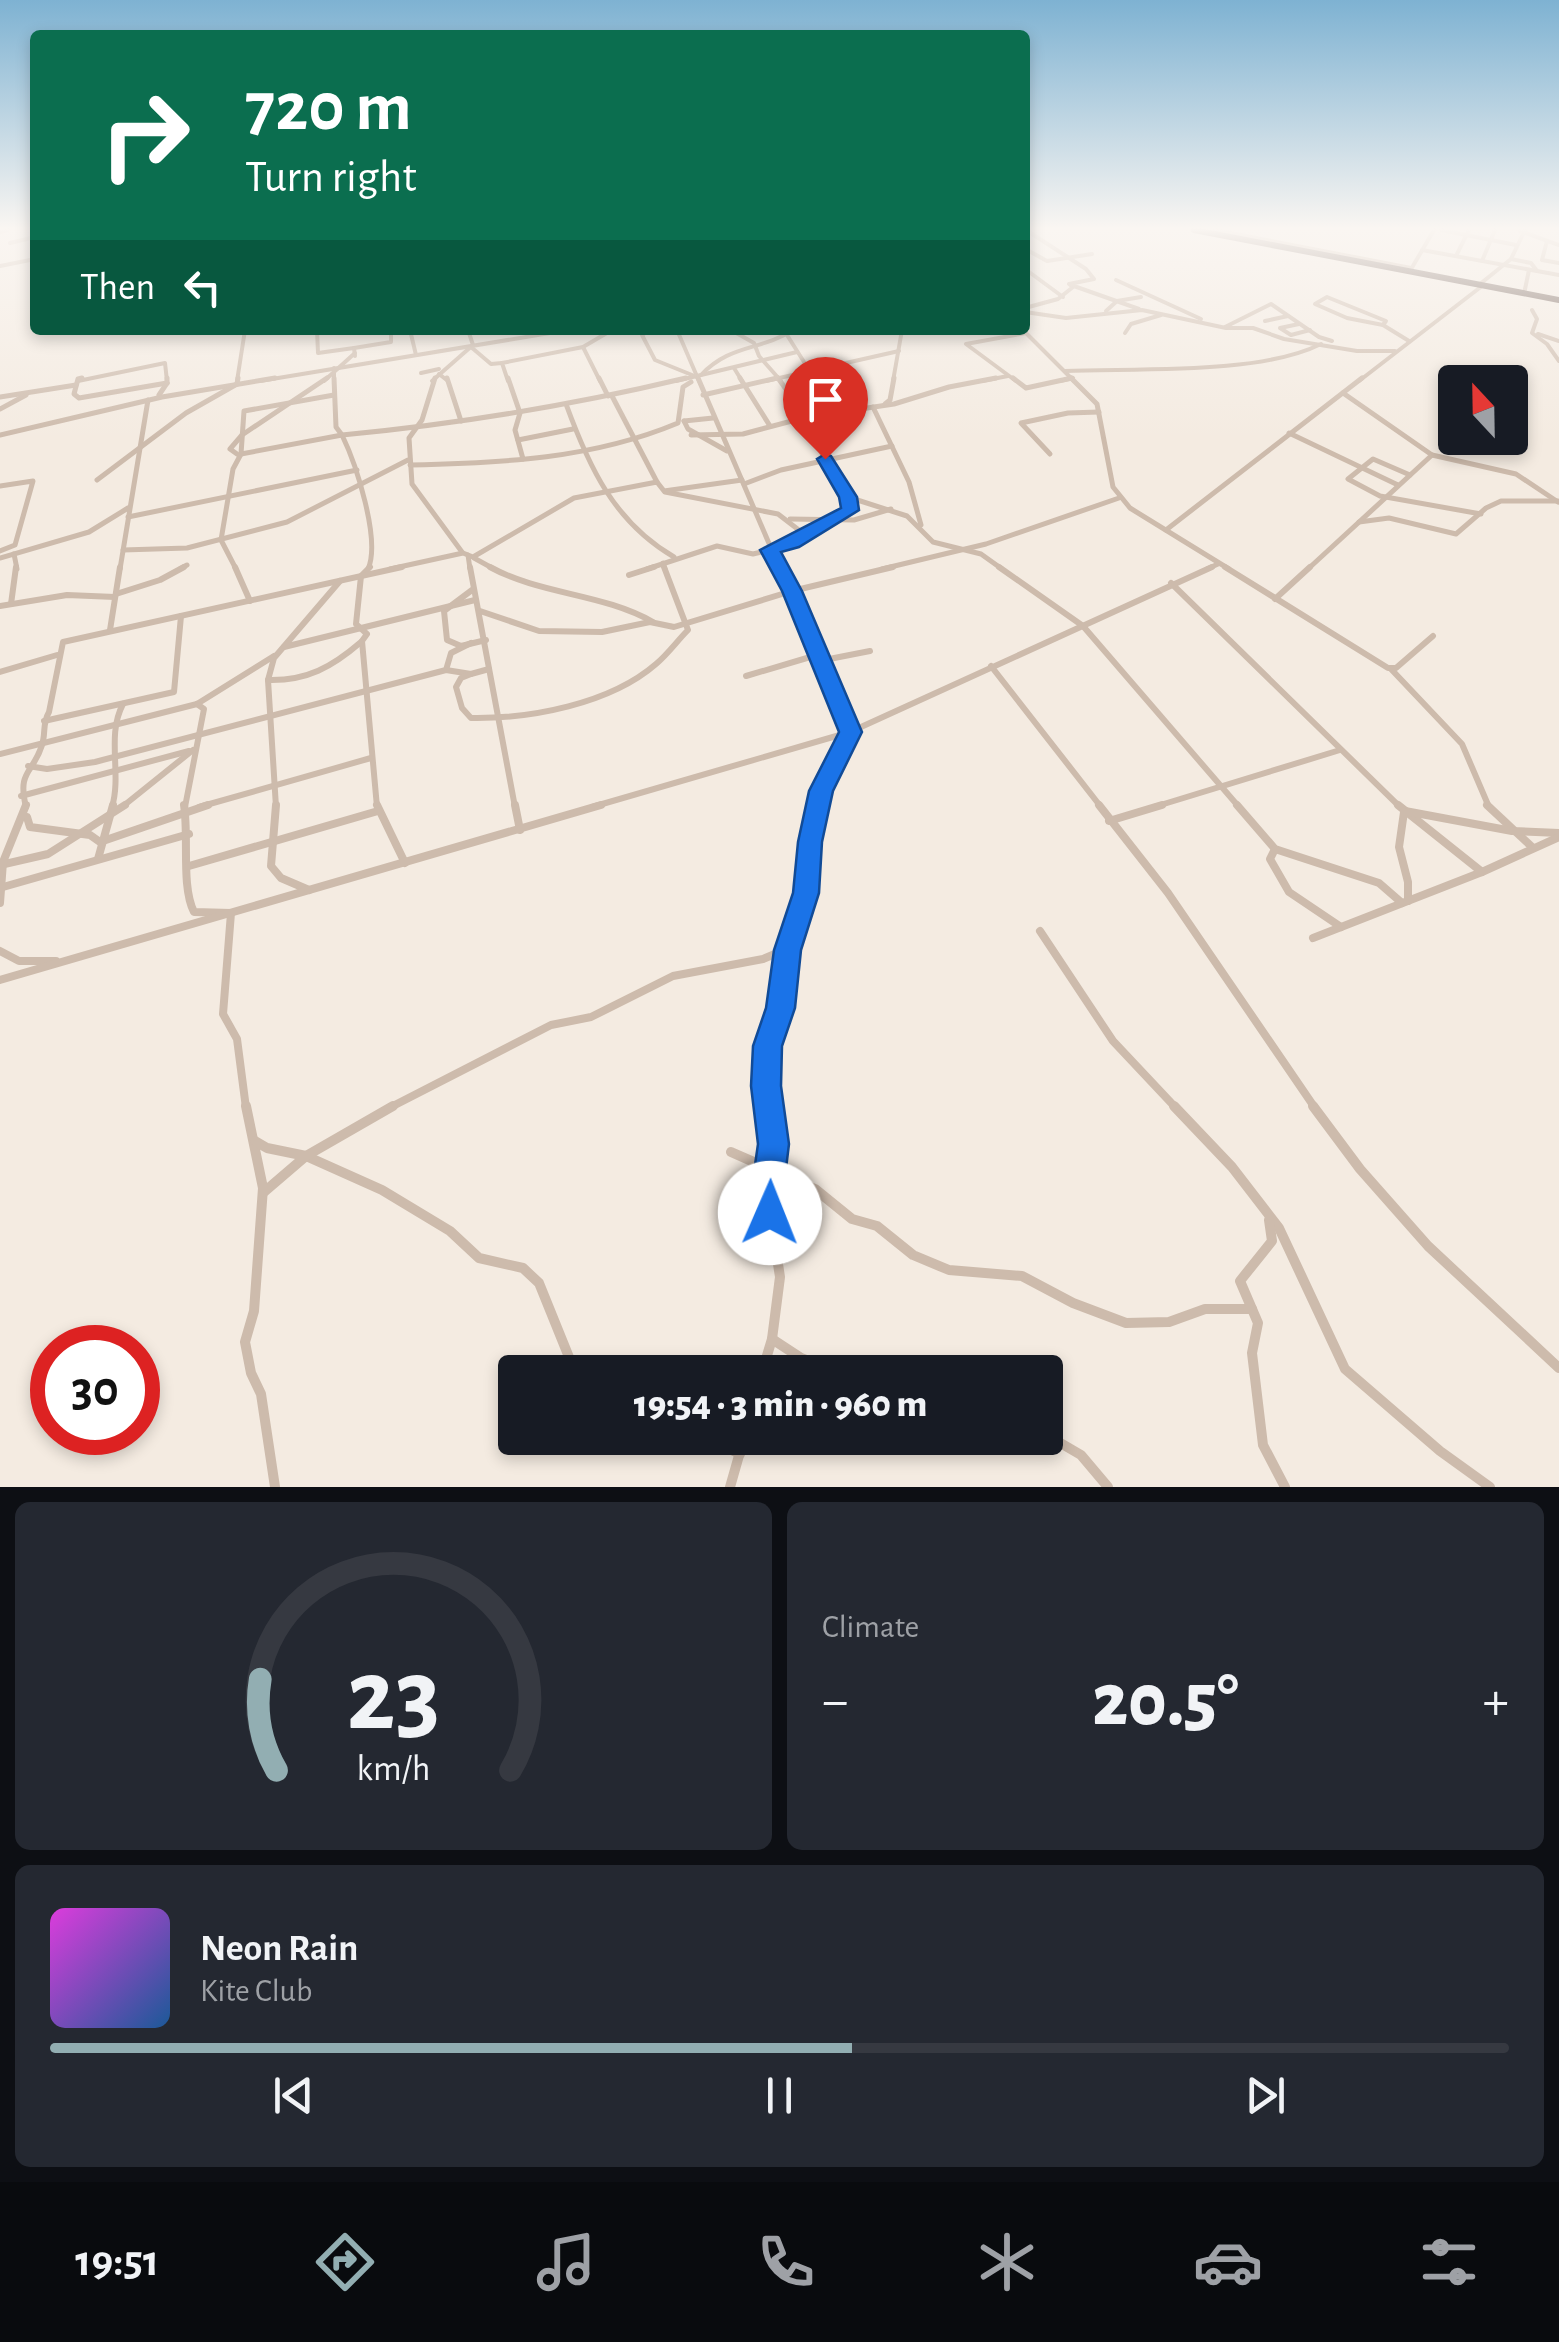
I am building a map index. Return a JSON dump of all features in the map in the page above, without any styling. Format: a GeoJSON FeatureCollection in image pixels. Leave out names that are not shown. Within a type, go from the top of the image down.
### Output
{"type":"FeatureCollection","features":[{"type":"Feature","properties":{"kind":"street"},"geometry":{"type":"LineString","coordinates":[[1030,308],[1056,299]]}},
{"type":"Feature","properties":{"kind":"street"},"geometry":{"type":"LineString","coordinates":[[1113,299],[1162,315],[1224,327],[1253,328],[1284,340],[1360,351],[1396,351]]}},
{"type":"Feature","properties":{"kind":"street"},"geometry":{"type":"LineString","coordinates":[[1106,312],[1124,299]]}},
{"type":"Feature","properties":{"kind":"street"},"geometry":{"type":"LineString","coordinates":[[1142,299],[1145,320]]}},
{"type":"Feature","properties":{"kind":"street"},"geometry":{"type":"LineString","coordinates":[[1155,299],[1216,325]]}},
{"type":"Feature","properties":{"kind":"street"},"geometry":{"type":"LineString","coordinates":[[1323,299],[1315,304],[1346,318],[1383,325],[1409,341]]}},
{"type":"Feature","properties":{"kind":"street"},"geometry":{"type":"LineString","coordinates":[[1333,299],[1380,317],[1386,321],[1383,325]]}},
{"type":"Feature","properties":{"kind":"street"},"geometry":{"type":"LineString","coordinates":[[1166,530],[1462,299]]}},
{"type":"Feature","properties":{"kind":"street"},"geometry":{"type":"LineString","coordinates":[[1224,327],[1271,304],[1319,337],[1360,351]]}},
{"type":"Feature","properties":{"kind":"street"},"geometry":{"type":"LineString","coordinates":[[1532,310],[1536,318],[1532,332]]}},
{"type":"Feature","properties":{"kind":"street"},"geometry":{"type":"LineString","coordinates":[[1030,311],[1066,318],[1143,311]]}},
{"type":"Feature","properties":{"kind":"street"},"geometry":{"type":"LineString","coordinates":[[1125,333],[1131,324],[1162,315]]}},
{"type":"Feature","properties":{"kind":"street"},"geometry":{"type":"LineString","coordinates":[[1289,316],[1268,321],[1283,327],[1300,323]]}},
{"type":"Feature","properties":{"kind":"street"},"geometry":{"type":"LineString","coordinates":[[1283,327],[1280,328],[1292,335],[1312,330]]}},
{"type":"Feature","properties":{"kind":"street"},"geometry":{"type":"LineString","coordinates":[[1532,332],[1559,342]]}},
{"type":"Feature","properties":{"kind":"street"},"geometry":{"type":"LineString","coordinates":[[1532,332],[1559,361]]}},
{"type":"Feature","properties":{"kind":"street"},"geometry":{"type":"LineString","coordinates":[[98,480],[140,447],[237,384],[243,335]]}},
{"type":"Feature","properties":{"kind":"street"},"geometry":{"type":"LineString","coordinates":[[317,335],[318,353],[354,351],[391,342],[391,335]]}},
{"type":"Feature","properties":{"kind":"street"},"geometry":{"type":"LineString","coordinates":[[411,335],[416,355]]}},
{"type":"Feature","properties":{"kind":"street"},"geometry":{"type":"LineString","coordinates":[[469,335],[472,346],[491,364],[583,347],[603,335]]}},
{"type":"Feature","properties":{"kind":"street"},"geometry":{"type":"LineString","coordinates":[[0,435],[152,399],[538,335]]}},
{"type":"Feature","properties":{"kind":"street"},"geometry":{"type":"LineString","coordinates":[[642,335],[644,350],[659,367],[698,377]]}},
{"type":"Feature","properties":{"kind":"street"},"geometry":{"type":"LineString","coordinates":[[679,335],[850,732],[821,791],[810,842],[806,893],[788,948],[780,1008],[766,1062],[773,1144],[767,1193],[780,1276],[767,1355]]}},
{"type":"Feature","properties":{"kind":"street"},"geometry":{"type":"LineString","coordinates":[[740,335],[754,343]]}},
{"type":"Feature","properties":{"kind":"street"},"geometry":{"type":"LineString","coordinates":[[728,451],[695,435],[681,422],[683,387],[722,352],[787,335],[836,412]]}},
{"type":"Feature","properties":{"kind":"street"},"geometry":{"type":"LineString","coordinates":[[884,406],[890,400],[901,335]]}},
{"type":"Feature","properties":{"kind":"street"},"geometry":{"type":"LineString","coordinates":[[1010,335],[966,344],[1026,388],[1072,378]]}},
{"type":"Feature","properties":{"kind":"street"},"geometry":{"type":"LineString","coordinates":[[1027,335],[1096,404],[1119,498],[1218,564],[1391,669],[1469,748],[1482,776],[1484,803],[1532,847]]}},
{"type":"Feature","properties":{"kind":"street"},"geometry":{"type":"LineString","coordinates":[[629,575],[717,546],[753,554],[770,550],[793,542],[850,510],[848,497],[825,459],[807,416],[781,379],[762,361],[754,343]]}},
{"type":"Feature","properties":{"kind":"street"},"geometry":{"type":"LineString","coordinates":[[1065,371],[1254,361],[1306,353],[1322,343]]}},
{"type":"Feature","properties":{"kind":"street"},"geometry":{"type":"LineString","coordinates":[[472,346],[431,382],[418,428],[408,441],[412,484],[422,500],[468,555],[513,578],[586,593],[632,608],[666,627],[959,550],[1119,498]]}},
{"type":"Feature","properties":{"kind":"street"},"geometry":{"type":"LineString","coordinates":[[583,347],[664,491],[789,519],[863,518],[891,508]]}},
{"type":"Feature","properties":{"kind":"street"},"geometry":{"type":"LineString","coordinates":[[354,351],[357,365]]}},
{"type":"Feature","properties":{"kind":"street"},"geometry":{"type":"LineString","coordinates":[[354,351],[317,387],[242,435],[230,449],[239,454],[367,430],[418,428],[520,413],[698,377],[797,352]]}},
{"type":"Feature","properties":{"kind":"street"},"geometry":{"type":"LineString","coordinates":[[703,395],[899,351]]}},
{"type":"Feature","properties":{"kind":"street"},"geometry":{"type":"LineString","coordinates":[[502,363],[520,413],[515,430],[523,459]]}},
{"type":"Feature","properties":{"kind":"street"},"geometry":{"type":"LineString","coordinates":[[0,397],[76,385],[82,378],[164,364],[168,368],[165,392],[152,399],[140,447],[110,630]]}},
{"type":"Feature","properties":{"kind":"street"},"geometry":{"type":"LineString","coordinates":[[734,368],[770,427]]}},
{"type":"Feature","properties":{"kind":"street"},"geometry":{"type":"LineString","coordinates":[[268,680],[284,681],[330,670],[367,634],[356,624],[361,576],[370,567],[373,554],[357,470],[336,427],[335,369]]}},
{"type":"Feature","properties":{"kind":"street"},"geometry":{"type":"LineString","coordinates":[[421,373],[440,371],[446,376],[462,421]]}},
{"type":"Feature","properties":{"kind":"street"},"geometry":{"type":"LineString","coordinates":[[695,435],[743,434],[807,416],[884,406],[1008,376]]}},
{"type":"Feature","properties":{"kind":"street"},"geometry":{"type":"LineString","coordinates":[[76,385],[77,398],[166,382]]}},
{"type":"Feature","properties":{"kind":"street"},"geometry":{"type":"LineString","coordinates":[[0,409],[32,392]]}},
{"type":"Feature","properties":{"kind":"street"},"geometry":{"type":"LineString","coordinates":[[1343,392],[1432,455],[1530,478],[1546,487],[1558,502]]}},
{"type":"Feature","properties":{"kind":"street"},"geometry":{"type":"LineString","coordinates":[[221,540],[244,411],[334,395]]}},
{"type":"Feature","properties":{"kind":"street"},"geometry":{"type":"LineString","coordinates":[[566,404],[603,490],[640,536],[676,558]]}},
{"type":"Feature","properties":{"kind":"street"},"geometry":{"type":"LineString","coordinates":[[873,407],[909,482],[923,531]]}},
{"type":"Feature","properties":{"kind":"street"},"geometry":{"type":"LineString","coordinates":[[1050,454],[1021,423],[1068,413],[1098,412]]}},
{"type":"Feature","properties":{"kind":"street"},"geometry":{"type":"LineString","coordinates":[[123,550],[178,549],[287,522],[409,462],[523,459],[584,450],[681,422],[712,418]]}},
{"type":"Feature","properties":{"kind":"street"},"geometry":{"type":"LineString","coordinates":[[518,440],[574,429]]}},
{"type":"Feature","properties":{"kind":"street"},"geometry":{"type":"LineString","coordinates":[[1289,433],[1398,486]]}},
{"type":"Feature","properties":{"kind":"street"},"geometry":{"type":"LineString","coordinates":[[664,491],[743,482],[825,459],[892,446]]}},
{"type":"Feature","properties":{"kind":"street"},"geometry":{"type":"LineString","coordinates":[[1275,598],[1432,455]]}},
{"type":"Feature","properties":{"kind":"street"},"geometry":{"type":"LineString","coordinates":[[1410,475],[1373,459],[1348,480],[1384,498],[1420,505],[1461,506],[1481,514]]}},
{"type":"Feature","properties":{"kind":"street"},"geometry":{"type":"LineString","coordinates":[[128,517],[357,470]]}},
{"type":"Feature","properties":{"kind":"street"},"geometry":{"type":"LineString","coordinates":[[0,486],[33,481],[15,545],[0,555]]}},
{"type":"Feature","properties":{"kind":"street"},"geometry":{"type":"LineString","coordinates":[[21,796],[28,766],[42,745],[43,722],[49,712],[63,642],[468,555],[563,502],[603,490],[657,482]]}},
{"type":"Feature","properties":{"kind":"street"},"geometry":{"type":"LineString","coordinates":[[848,497],[891,508],[910,518],[933,542],[976,552],[1083,626],[1223,784],[1275,849],[1378,883],[1404,902]]}},
{"type":"Feature","properties":{"kind":"street"},"geometry":{"type":"LineString","coordinates":[[1358,522],[1389,518],[1456,534],[1488,506],[1532,498],[1558,502]]}},
{"type":"Feature","properties":{"kind":"street"},"geometry":{"type":"LineString","coordinates":[[0,555],[89,532],[130,508]]}},
{"type":"Feature","properties":{"kind":"street"},"geometry":{"type":"LineString","coordinates":[[789,519],[804,534]]}},
{"type":"Feature","properties":{"kind":"street"},"geometry":{"type":"LineString","coordinates":[[221,540],[231,550],[236,580],[250,601]]}},
{"type":"Feature","properties":{"kind":"street"},"geometry":{"type":"LineString","coordinates":[[11,604],[17,572],[14,554]]}},
{"type":"Feature","properties":{"kind":"street"},"geometry":{"type":"LineString","coordinates":[[468,555],[520,830]]}},
{"type":"Feature","properties":{"kind":"street"},"geometry":{"type":"LineString","coordinates":[[490,669],[461,678],[456,687],[462,708],[470,718],[498,721],[626,682],[655,665],[688,630],[663,563]]}},
{"type":"Feature","properties":{"kind":"street"},"geometry":{"type":"LineString","coordinates":[[0,980],[850,732],[1218,564]]}},
{"type":"Feature","properties":{"kind":"street"},"geometry":{"type":"LineString","coordinates":[[0,606],[70,594],[116,596],[188,565]]}},
{"type":"Feature","properties":{"kind":"street"},"geometry":{"type":"LineString","coordinates":[[310,890],[275,874],[271,866],[277,785],[268,680],[280,651],[341,580]]}},
{"type":"Feature","properties":{"kind":"street"},"geometry":{"type":"LineString","coordinates":[[1171,583],[1404,811],[1482,872]]}},
{"type":"Feature","properties":{"kind":"street"},"geometry":{"type":"LineString","coordinates":[[472,590],[447,607],[442,618],[446,640],[452,645],[486,640]]}},
{"type":"Feature","properties":{"kind":"street"},"geometry":{"type":"LineString","coordinates":[[0,754],[197,704],[280,651],[475,600]]}},
{"type":"Feature","properties":{"kind":"street"},"geometry":{"type":"LineString","coordinates":[[479,610],[490,617],[540,631],[602,632],[653,622]]}},
{"type":"Feature","properties":{"kind":"street"},"geometry":{"type":"LineString","coordinates":[[43,722],[174,692],[180,616]]}},
{"type":"Feature","properties":{"kind":"street"},"geometry":{"type":"LineString","coordinates":[[1391,669],[1432,636]]}},
{"type":"Feature","properties":{"kind":"street"},"geometry":{"type":"LineString","coordinates":[[362,641],[378,810],[405,863]]}},
{"type":"Feature","properties":{"kind":"street"},"geometry":{"type":"LineString","coordinates":[[446,670],[451,653],[472,643]]}},
{"type":"Feature","properties":{"kind":"street"},"geometry":{"type":"LineString","coordinates":[[746,676],[818,658],[870,651]]}},
{"type":"Feature","properties":{"kind":"street"},"geometry":{"type":"LineString","coordinates":[[0,672],[59,655]]}},
{"type":"Feature","properties":{"kind":"street"},"geometry":{"type":"LineString","coordinates":[[991,666],[1168,894],[1301,1090],[1360,1169],[1428,1246],[1559,1368]]}},
{"type":"Feature","properties":{"kind":"street"},"geometry":{"type":"LineString","coordinates":[[28,766],[46,768],[114,758],[271,716],[284,708],[296,710],[368,694],[446,670],[471,674]]}},
{"type":"Feature","properties":{"kind":"street"},"geometry":{"type":"LineString","coordinates":[[98,859],[117,788],[114,716],[123,702]]}},
{"type":"Feature","properties":{"kind":"street"},"geometry":{"type":"LineString","coordinates":[[197,704],[204,709],[201,734],[194,749],[193,776],[186,788],[189,866],[184,895],[194,912],[231,913]]}},
{"type":"Feature","properties":{"kind":"street"},"geometry":{"type":"LineString","coordinates":[[21,796],[194,749]]}},
{"type":"Feature","properties":{"kind":"street"},"geometry":{"type":"LineString","coordinates":[[1,865],[15,867],[49,856],[194,749]]}},
{"type":"Feature","properties":{"kind":"street"},"geometry":{"type":"LineString","coordinates":[[1109,821],[1340,750]]}},
{"type":"Feature","properties":{"kind":"street"},"geometry":{"type":"LineString","coordinates":[[100,842],[186,810],[372,758]]}},
{"type":"Feature","properties":{"kind":"street"},"geometry":{"type":"LineString","coordinates":[[21,796],[26,802],[30,827],[90,835],[100,842]]}},
{"type":"Feature","properties":{"kind":"street"},"geometry":{"type":"LineString","coordinates":[[189,866],[378,810]]}},
{"type":"Feature","properties":{"kind":"street"},"geometry":{"type":"LineString","coordinates":[[1404,811],[1512,832],[1559,835]]}},
{"type":"Feature","properties":{"kind":"street"},"geometry":{"type":"LineString","coordinates":[[1404,811],[1399,848],[1408,882],[1404,902]]}},
{"type":"Feature","properties":{"kind":"street"},"geometry":{"type":"LineString","coordinates":[[0,903],[1,865],[26,816]]}},
{"type":"Feature","properties":{"kind":"street"},"geometry":{"type":"LineString","coordinates":[[3,887],[189,834]]}},
{"type":"Feature","properties":{"kind":"street"},"geometry":{"type":"LineString","coordinates":[[1314,938],[1482,872],[1559,835]]}},
{"type":"Feature","properties":{"kind":"street"},"geometry":{"type":"LineString","coordinates":[[1275,849],[1270,859],[1275,876],[1286,890],[1316,914],[1343,927]]}},
{"type":"Feature","properties":{"kind":"street"},"geometry":{"type":"LineString","coordinates":[[231,913],[223,1014],[240,1052],[263,1193],[254,1311],[245,1342],[251,1372],[262,1394],[276,1487]]}},
{"type":"Feature","properties":{"kind":"street"},"geometry":{"type":"LineString","coordinates":[[1040,930],[1113,1041],[1232,1166],[1265,1210],[1286,1241],[1346,1369],[1440,1451],[1490,1487]]}},
{"type":"Feature","properties":{"kind":"street"},"geometry":{"type":"LineString","coordinates":[[263,1193],[306,1156],[371,1117],[551,1025],[591,1017],[674,976],[763,959],[788,948]]}},
{"type":"Feature","properties":{"kind":"street"},"geometry":{"type":"LineString","coordinates":[[0,951],[20,961],[67,960]]}},
{"type":"Feature","properties":{"kind":"street"},"geometry":{"type":"LineString","coordinates":[[254,1140],[267,1148],[306,1156],[421,1210],[479,1258],[529,1272],[538,1282],[568,1355]]}},
{"type":"Feature","properties":{"kind":"street"},"geometry":{"type":"LineString","coordinates":[[730,1152],[815,1189],[852,1219],[877,1226],[913,1255],[950,1270],[1022,1276],[1072,1303],[1126,1323],[1169,1322],[1205,1309],[1252,1308]]}},
{"type":"Feature","properties":{"kind":"street"},"geometry":{"type":"LineString","coordinates":[[1265,1210],[1273,1230],[1272,1241],[1240,1281],[1258,1323],[1252,1353],[1260,1431],[1265,1452],[1286,1487]]}},
{"type":"Feature","properties":{"kind":"street"},"geometry":{"type":"LineString","coordinates":[[772,1339],[796,1355]]}},
{"type":"Feature","properties":{"kind":"street"},"geometry":{"type":"LineString","coordinates":[[1063,1443],[1102,1476],[1108,1487]]}},
{"type":"Feature","properties":{"kind":"street"},"geometry":{"type":"LineString","coordinates":[[730,1487],[740,1455]]}},
{"type":"Feature","properties":{"kind":"route"},"geometry":{"type":"LineString","coordinates":[[770,1213],[767,1193],[773,1144],[766,1086],[768,1046],[780,1008],[788,950],[806,893],[810,842],[821,791],[830,765],[843,751],[850,732],[792,591],[770,550],[833,523],[850,510],[848,497],[825,459]]}}]}
